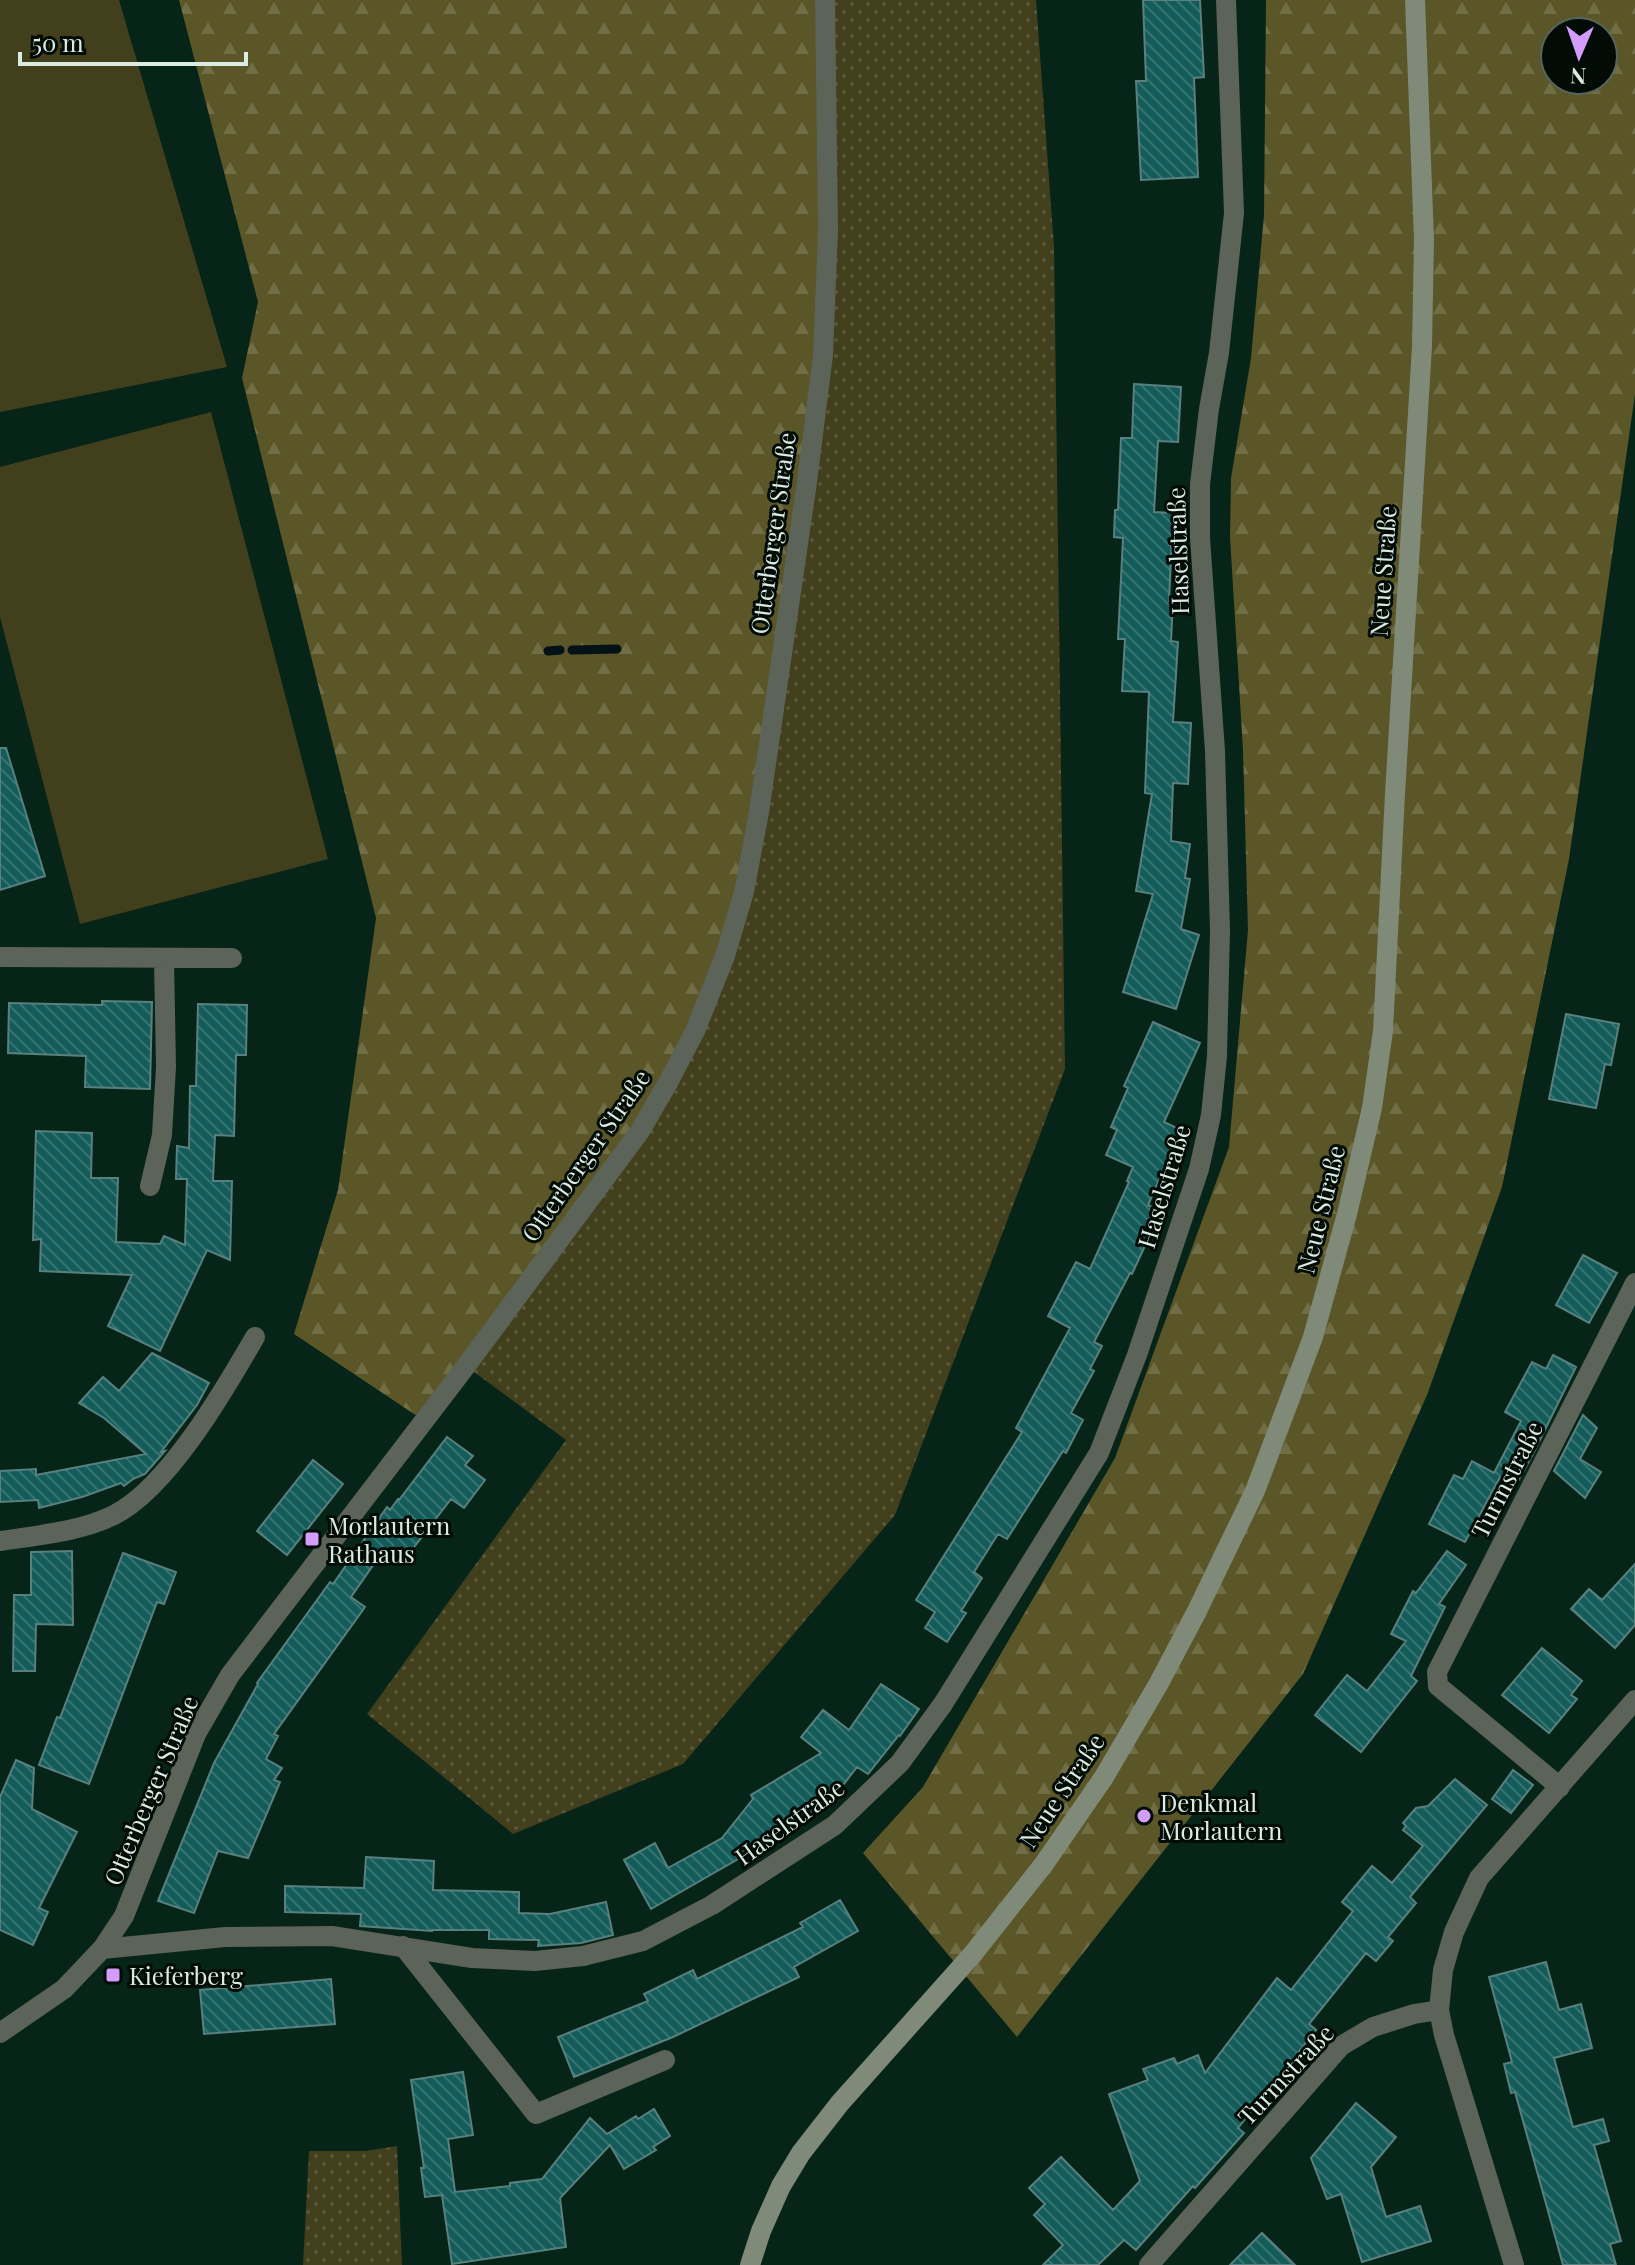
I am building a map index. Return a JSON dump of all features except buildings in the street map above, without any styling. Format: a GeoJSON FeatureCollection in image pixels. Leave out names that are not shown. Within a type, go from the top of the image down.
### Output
{"type":"FeatureCollection","features":[{"type":"Feature","properties":{"kind":"main road","name":"Neue Straße"},"geometry":{"type":"LineString","coordinates":[[750,2265],[781,2186],[801,2153],[840,2103],[972,1955],[1044,1864],[1104,1777],[1159,1683],[1255,1491],[1313,1337],[1368,1123],[1383,1031],[1422,346],[1424,240],[1415,0]]}},
{"type":"Feature","properties":{"kind":"street","name":"Otterberger Straße"},"geometry":{"type":"LineString","coordinates":[[0,2033],[64,1989],[102,1949],[124,1916],[196,1734],[230,1675],[466,1366],[640,1131],[695,1031],[725,956],[744,892],[759,812],[807,482],[823,355],[828,231],[825,0]]}},
{"type":"Feature","properties":{"kind":"street","name":"Haselstraße"},"geometry":{"type":"LineString","coordinates":[[102,1949],[225,1937],[332,1936],[472,1958],[535,1961],[583,1956],[643,1941],[712,1905],[835,1825],[900,1763],[943,1704],[1099,1453],[1137,1355],[1199,1169],[1211,1115],[1217,1056],[1220,931],[1215,751],[1200,538],[1200,484],[1219,353],[1234,213],[1226,0]]}},
{"type":"Feature","properties":{"kind":"street"},"geometry":{"type":"LineString","coordinates":[[0,957],[232,958]]}},
{"type":"Feature","properties":{"kind":"street"},"geometry":{"type":"LineString","coordinates":[[150,1186],[162,1135],[166,1067],[164,959]]}},
{"type":"Feature","properties":{"kind":"street","name":"Turmstraße"},"geometry":{"type":"LineString","coordinates":[[1560,1787],[1438,1686],[1437,1672],[1635,1283]]}},
{"type":"Feature","properties":{"kind":"street"},"geometry":{"type":"LineString","coordinates":[[0,1541],[93,1524],[117,1514],[142,1496],[173,1461],[221,1395],[255,1337]]}},
{"type":"Feature","properties":{"kind":"street"},"geometry":{"type":"LineString","coordinates":[[1514,2265],[1448,2049],[1439,2010],[1443,1970],[1454,1932],[1479,1878],[1635,1700]]}},
{"type":"Feature","properties":{"kind":"street"},"geometry":{"type":"LineString","coordinates":[[403,1946],[536,2114],[665,2060]]}},
{"type":"Feature","properties":{"kind":"street","name":"Turmstraße"},"geometry":{"type":"LineString","coordinates":[[1149,2265],[1341,2046],[1373,2027],[1439,2010]]}},
{"type":"Feature","properties":{"kind":"shaded area"},"geometry":{"type":"Polygon","coordinates":[[[0,0],[119,0],[227,367],[0,412],[0,0]]]}},
{"type":"Feature","properties":{"kind":"shaded area"},"geometry":{"type":"Polygon","coordinates":[[[825,0],[1036,0],[1054,247],[1065,1069],[895,1515],[683,1764],[513,1834],[367,1714],[566,1440],[466,1366],[825,0]]]}},
{"type":"Feature","properties":{"kind":"shaded area"},"geometry":{"type":"Polygon","coordinates":[[[211,412],[328,859],[80,924],[0,617],[0,467],[211,412]]]}},
{"type":"Feature","properties":{"kind":"shaded area"},"geometry":{"type":"Polygon","coordinates":[[[397,2146],[402,2265],[303,2265],[309,2151],[365,2151],[397,2146]]]}},
{"type":"Feature","properties":{"kind":"green space"},"geometry":{"type":"Polygon","coordinates":[[[179,0],[825,0],[823,355],[744,892],[669,1081],[423,1420],[294,1334],[338,1190],[376,918],[242,378],[258,302],[179,0]]]}},
{"type":"Feature","properties":{"kind":"green space"},"geometry":{"type":"Polygon","coordinates":[[[1266,0],[1635,0],[1635,394],[1569,859],[1502,1187],[1427,1395],[1303,1674],[1017,2037],[863,1853],[923,1787],[1115,1458],[1229,1147],[1248,930],[1243,750],[1230,537],[1231,478],[1251,358],[1264,215],[1266,0]]]}},
{"type":"Feature","properties":{"kind":"waterway"},"geometry":{"type":"LineString","coordinates":[[572,650],[617,649]]}},
{"type":"Feature","properties":{"kind":"waterway"},"geometry":{"type":"LineString","coordinates":[[548,651],[560,650]]}},
{"type":"Feature","properties":{"kind":"place","name":"Morlautern Rathaus"},"geometry":{"type":"Point","coordinates":[312,1539]}},
{"type":"Feature","properties":{"kind":"place","name":"Denkmal Morlautern"},"geometry":{"type":"Point","coordinates":[1144,1816]}},
{"type":"Feature","properties":{"kind":"place","name":"Kieferberg"},"geometry":{"type":"Point","coordinates":[113,1975]}}]}
